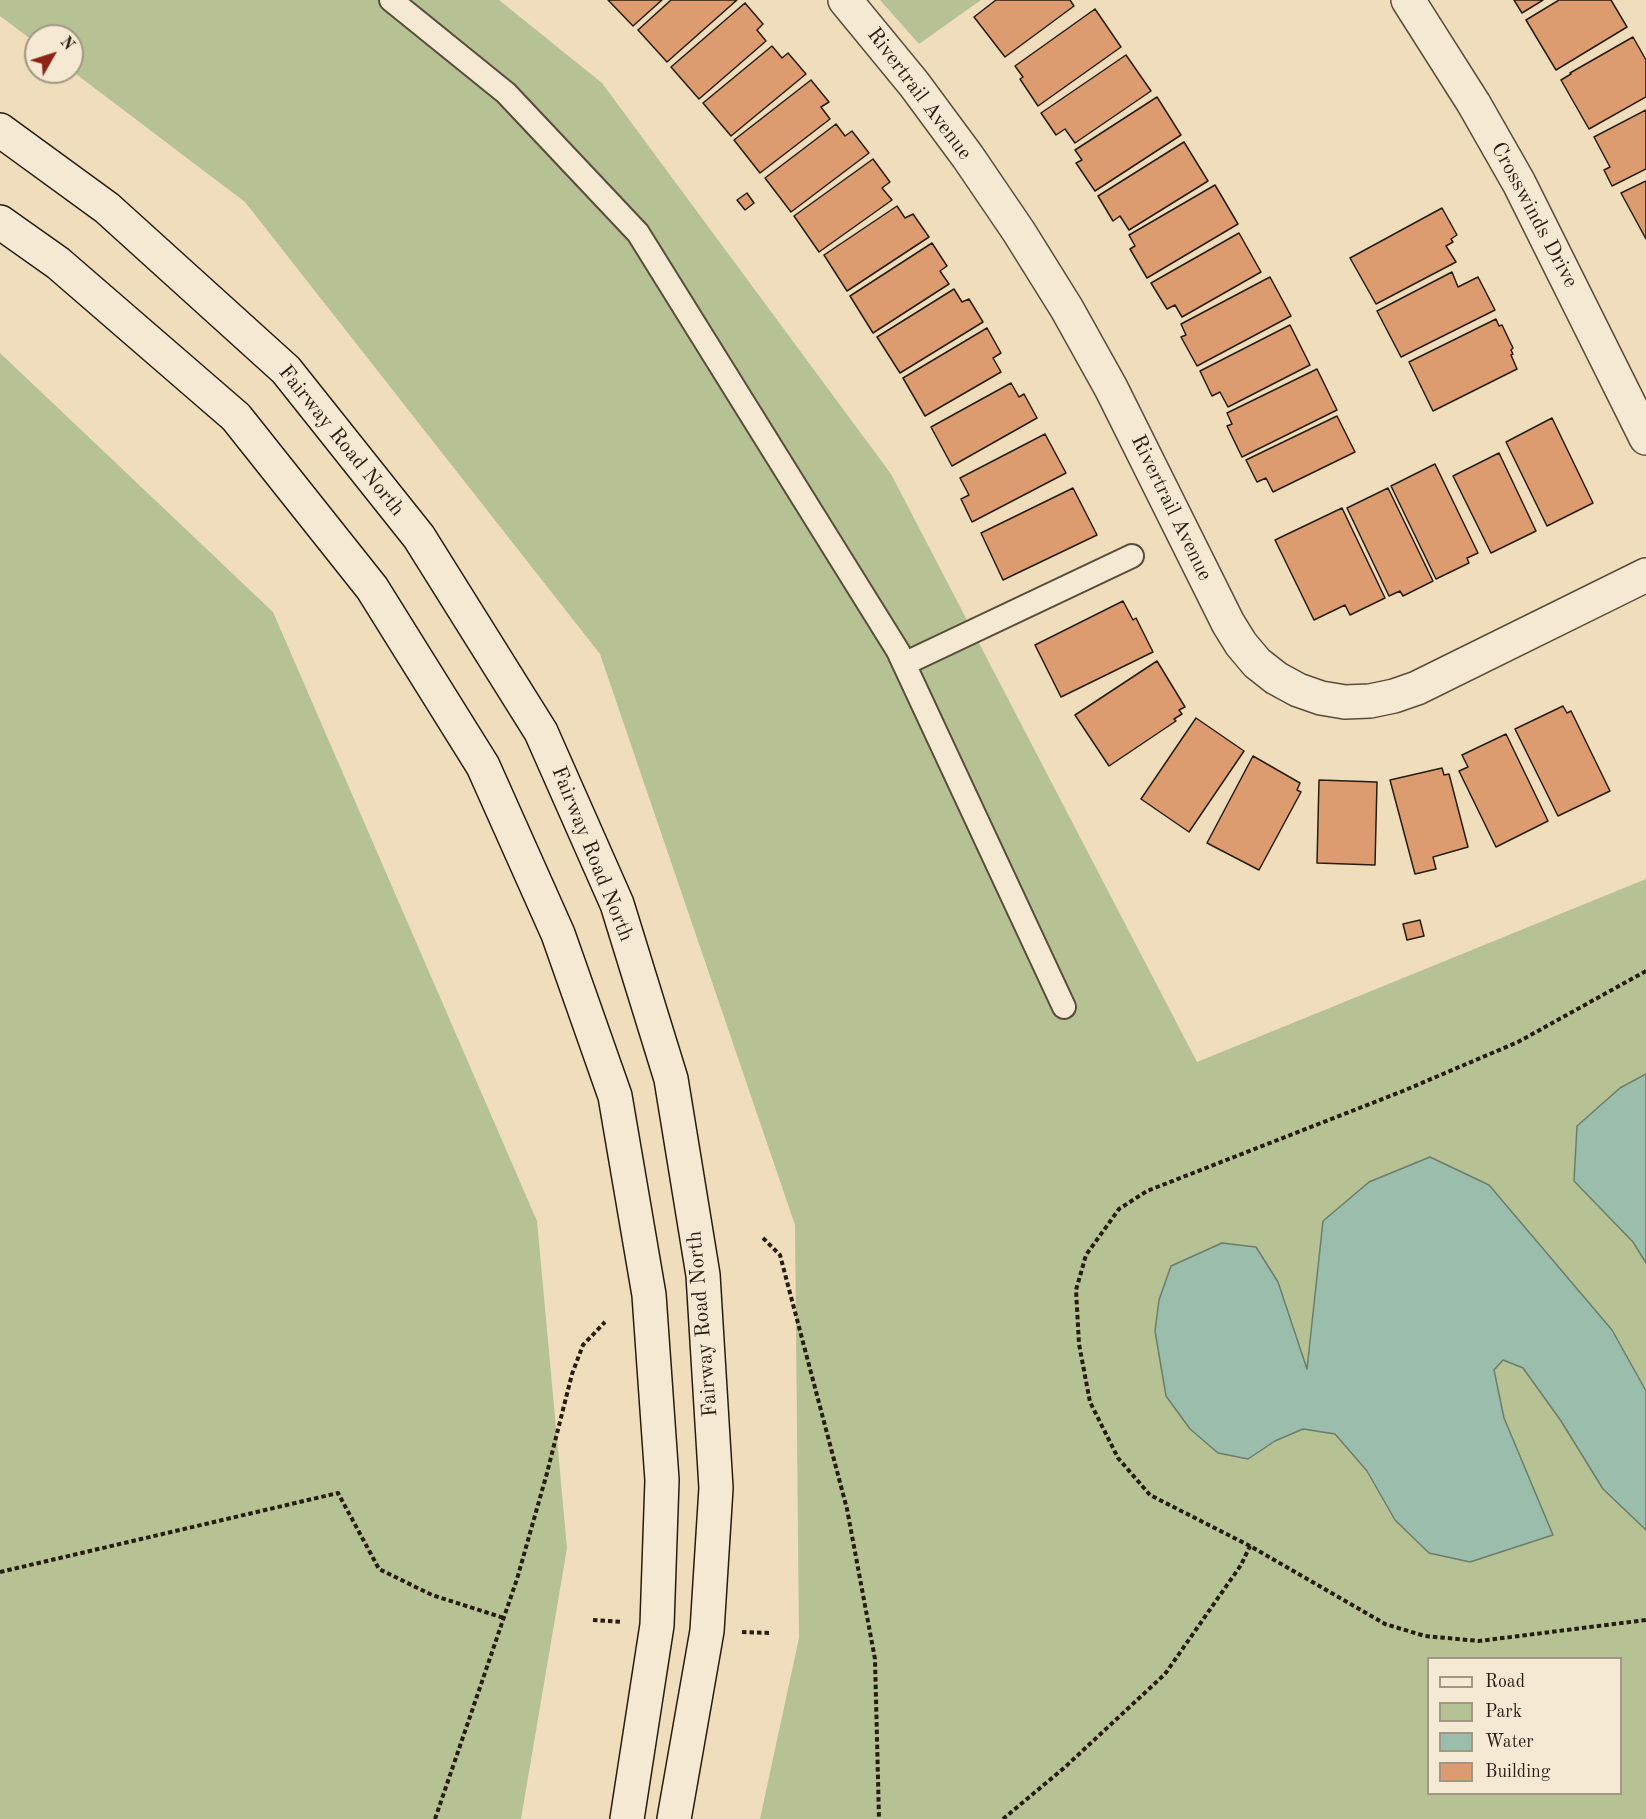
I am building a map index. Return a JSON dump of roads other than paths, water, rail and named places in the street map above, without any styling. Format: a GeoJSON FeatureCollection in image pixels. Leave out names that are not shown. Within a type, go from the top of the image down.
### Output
{"type":"FeatureCollection","features":[{"type":"Feature","properties":{"kind":"main road","name":"Rivertrail Avenue"},"geometry":{"type":"LineString","coordinates":[[845,0],[914,84],[1019,232],[1067,309],[1111,388],[1228,623],[1241,644],[1257,663],[1276,678],[1305,693],[1345,702],[1370,701],[1394,696],[1417,688],[1646,575]]}},
{"type":"Feature","properties":{"kind":"main road","name":"Crosswinds Drive"},"geometry":{"type":"LineString","coordinates":[[1408,0],[1474,104],[1519,183],[1646,438]]}},
{"type":"Feature","properties":{"kind":"main road","name":"Fairway Road North"},"geometry":{"type":"LineString","coordinates":[[0,130],[107,208],[294,379],[419,537],[541,732],[616,904],[671,1079],[703,1275],[716,1488],[707,1631],[674,1819]]}},
{"type":"Feature","properties":{"kind":"main road"},"geometry":{"type":"LineString","coordinates":[[0,222],[58,263],[236,417],[365,579],[483,766],[558,934],[615,1096],[650,1306],[662,1480],[657,1625],[627,1819]]}},
{"type":"Feature","properties":{"kind":"lane"},"geometry":{"type":"LineString","coordinates":[[391,0],[506,93],[638,233],[898,651],[1064,1007]]}},
{"type":"Feature","properties":{"kind":"lane"},"geometry":{"type":"LineString","coordinates":[[904,664],[1132,556]]}},
{"type":"Feature","properties":{"kind":"water"},"geometry":{"type":"Polygon","coordinates":[[[1646,1074],[1646,1263],[1633,1242],[1574,1181],[1577,1126],[1620,1088],[1646,1074]]]}},
{"type":"Feature","properties":{"kind":"water"},"geometry":{"type":"Polygon","coordinates":[[[1430,1157],[1489,1185],[1612,1330],[1646,1391],[1646,1530],[1603,1489],[1561,1421],[1523,1368],[1503,1360],[1494,1370],[1504,1418],[1553,1535],[1470,1562],[1429,1553],[1395,1520],[1367,1471],[1335,1434],[1303,1429],[1275,1441],[1248,1459],[1218,1453],[1190,1429],[1166,1396],[1155,1331],[1159,1300],[1171,1266],[1222,1243],[1256,1247],[1278,1282],[1307,1369],[1323,1221],[1369,1182],[1430,1157]]]}}]}
